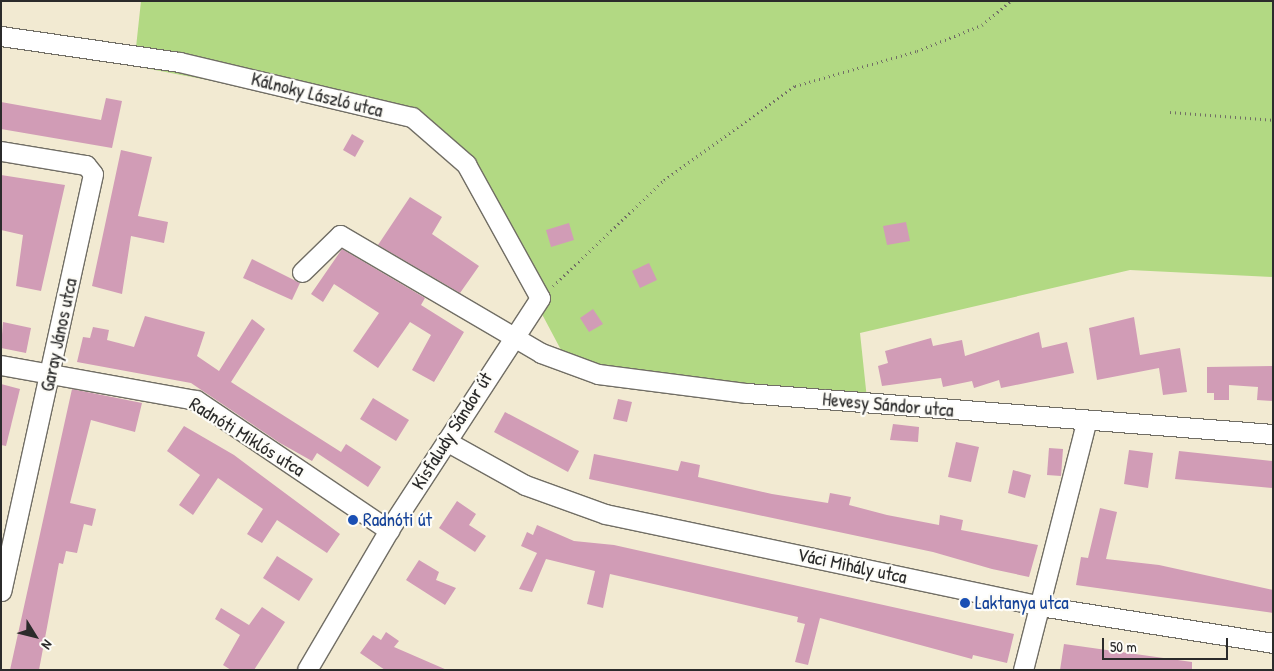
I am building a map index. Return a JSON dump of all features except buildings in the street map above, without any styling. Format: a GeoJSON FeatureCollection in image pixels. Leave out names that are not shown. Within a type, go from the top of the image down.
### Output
{"type":"FeatureCollection","features":[{"type":"Feature","properties":{"kind":"street","name":"Kálnoky László utca"},"geometry":{"type":"LineString","coordinates":[[1,36],[179,62],[412,117],[466,164],[540,298]]}},
{"type":"Feature","properties":{"kind":"street","name":"Garay János utca"},"geometry":{"type":"LineString","coordinates":[[1,151],[86,165],[93,174],[51,374],[1,591]]}},
{"type":"Feature","properties":{"kind":"street","name":"Hevesy Sándor utca"},"geometry":{"type":"LineString","coordinates":[[302,272],[340,235],[541,354],[598,374],[747,393],[1086,423],[1273,434]]}},
{"type":"Feature","properties":{"kind":"street","name":"Kisfaludy Sándor út"},"geometry":{"type":"LineString","coordinates":[[310,669],[389,530],[512,336],[540,298]]}},
{"type":"Feature","properties":{"kind":"street","name":"Radnóti Miklós utca"},"geometry":{"type":"LineString","coordinates":[[1,366],[196,400],[389,530]]}},
{"type":"Feature","properties":{"kind":"street"},"geometry":{"type":"LineString","coordinates":[[1023,670],[1086,423]]}},
{"type":"Feature","properties":{"kind":"street","name":"Váci Mihály utca"},"geometry":{"type":"LineString","coordinates":[[446,441],[524,485],[605,514],[1040,606],[1273,643]]}},
{"type":"Feature","properties":{"kind":"path"},"geometry":{"type":"LineString","coordinates":[[540,298],[664,180],[795,86],[917,51],[982,25],[1011,1]]}},
{"type":"Feature","properties":{"kind":"path"},"geometry":{"type":"LineString","coordinates":[[1170,112],[1273,120]]}},
{"type":"Feature","properties":{"kind":"green space"},"geometry":{"type":"Polygon","coordinates":[[[141,1],[1273,1],[1273,277],[1130,270],[860,333],[867,399],[569,365],[458,156],[408,118],[134,66],[141,1]]]}},
{"type":"Feature","properties":{"kind":"place","name":"Radnóti út"},"geometry":{"type":"Point","coordinates":[353,520]}},
{"type":"Feature","properties":{"kind":"place","name":"Laktanya utca"},"geometry":{"type":"Point","coordinates":[965,603]}}]}
